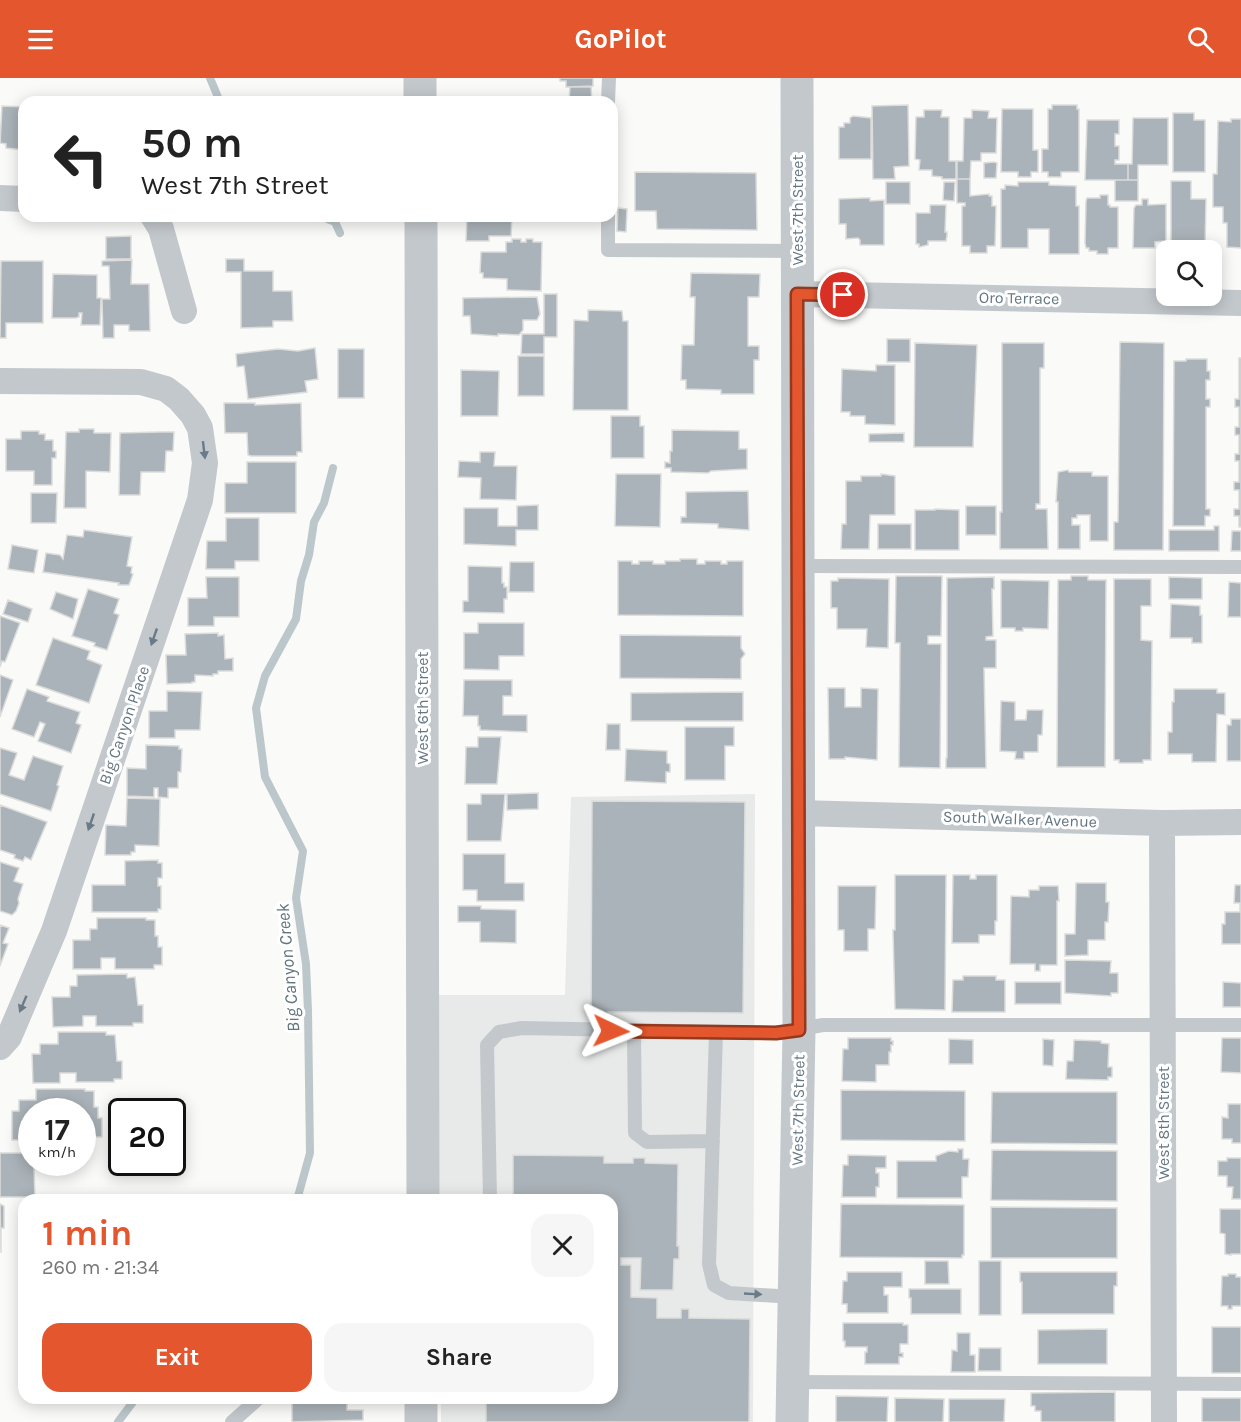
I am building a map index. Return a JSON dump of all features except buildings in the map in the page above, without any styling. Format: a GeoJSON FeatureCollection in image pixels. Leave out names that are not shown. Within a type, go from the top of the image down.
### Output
{"type":"FeatureCollection","features":[{"type":"Feature","properties":{"kind":"street"},"geometry":{"type":"LineString","coordinates":[[420,78],[420,96]]}},
{"type":"Feature","properties":{"kind":"street","name":"West 7th Street"},"geometry":{"type":"LineString","coordinates":[[792,1422],[799,1030],[797,78]]}},
{"type":"Feature","properties":{"kind":"street"},"geometry":{"type":"LineString","coordinates":[[0,198],[18,199]]}},
{"type":"Feature","properties":{"kind":"street"},"geometry":{"type":"LineString","coordinates":[[157,222],[161,229],[184,311]]}},
{"type":"Feature","properties":{"kind":"street","name":"West 6th Street"},"geometry":{"type":"LineString","coordinates":[[421,222],[423,1194]]}},
{"type":"Feature","properties":{"kind":"street","name":"Oro Terrace"},"geometry":{"type":"LineString","coordinates":[[797,294],[1241,303]]}},
{"type":"Feature","properties":{"kind":"street","name":"Big Canyon Place"},"geometry":{"type":"LineString","coordinates":[[0,381],[141,382],[166,389],[179,399],[193,415],[200,428],[205,463],[200,500],[54,932],[9,1037],[0,1047]]}},
{"type":"Feature","properties":{"kind":"street","name":"South Walker Avenue"},"geometry":{"type":"LineString","coordinates":[[798,813],[1162,824],[1241,822]]}},
{"type":"Feature","properties":{"kind":"street","name":"West 8th Street"},"geometry":{"type":"LineString","coordinates":[[1162,824],[1164,1422]]}},
{"type":"Feature","properties":{"kind":"street"},"geometry":{"type":"LineString","coordinates":[[421,1404],[421,1422]]}},
{"type":"Feature","properties":{"kind":"lane"},"geometry":{"type":"LineString","coordinates":[[608,96],[609,78]]}},
{"type":"Feature","properties":{"kind":"lane"},"geometry":{"type":"LineString","coordinates":[[608,222],[608,250],[797,251]]}},
{"type":"Feature","properties":{"kind":"lane"},"geometry":{"type":"LineString","coordinates":[[797,566],[1241,567]]}},
{"type":"Feature","properties":{"kind":"lane"},"geometry":{"type":"LineString","coordinates":[[490,1194],[487,1045],[499,1032],[522,1028],[776,1033],[823,1025],[1241,1024]]}},
{"type":"Feature","properties":{"kind":"lane"},"geometry":{"type":"LineString","coordinates":[[634,1031],[635,1133],[647,1142],[713,1141]]}},
{"type":"Feature","properties":{"kind":"lane"},"geometry":{"type":"LineString","coordinates":[[716,1032],[709,1264],[714,1285],[729,1293],[794,1297]]}},
{"type":"Feature","properties":{"kind":"lane"},"geometry":{"type":"LineString","coordinates":[[792,1382],[1241,1384]]}},
{"type":"Feature","properties":{"kind":"lane"},"geometry":{"type":"LineString","coordinates":[[232,1422],[253,1404]]}},
{"type":"Feature","properties":{"kind":"lane"},"geometry":{"type":"LineString","coordinates":[[251,1422],[255,1404]]}},
{"type":"Feature","properties":{"kind":"shaded area"},"geometry":{"type":"Polygon","coordinates":[[[755,794],[753,1422],[441,1422],[441,1404],[618,1404],[618,1194],[439,1194],[436,995],[565,995],[571,797],[755,794]]]}},
{"type":"Feature","properties":{"kind":"waterway","name":"Big Canyon Creek"},"geometry":{"type":"LineString","coordinates":[[210,78],[218,96]]}},
{"type":"Feature","properties":{"kind":"waterway","name":"Big Canyon Creek"},"geometry":{"type":"LineString","coordinates":[[335,222],[340,233]]}},
{"type":"Feature","properties":{"kind":"waterway","name":"Big Canyon Creek"},"geometry":{"type":"LineString","coordinates":[[299,1194],[310,1153],[306,964],[296,898],[303,851],[265,777],[256,708],[265,676],[296,619],[301,581],[309,555],[314,522],[324,503],[333,468]]}},
{"type":"Feature","properties":{"kind":"waterway","name":"Big Canyon Creek"},"geometry":{"type":"LineString","coordinates":[[118,1422],[132,1404]]}},
{"type":"Feature","properties":{"kind":"route"},"geometry":{"type":"LineString","coordinates":[[611,1031],[776,1033],[799,1030],[797,294],[843,295]]}}]}
